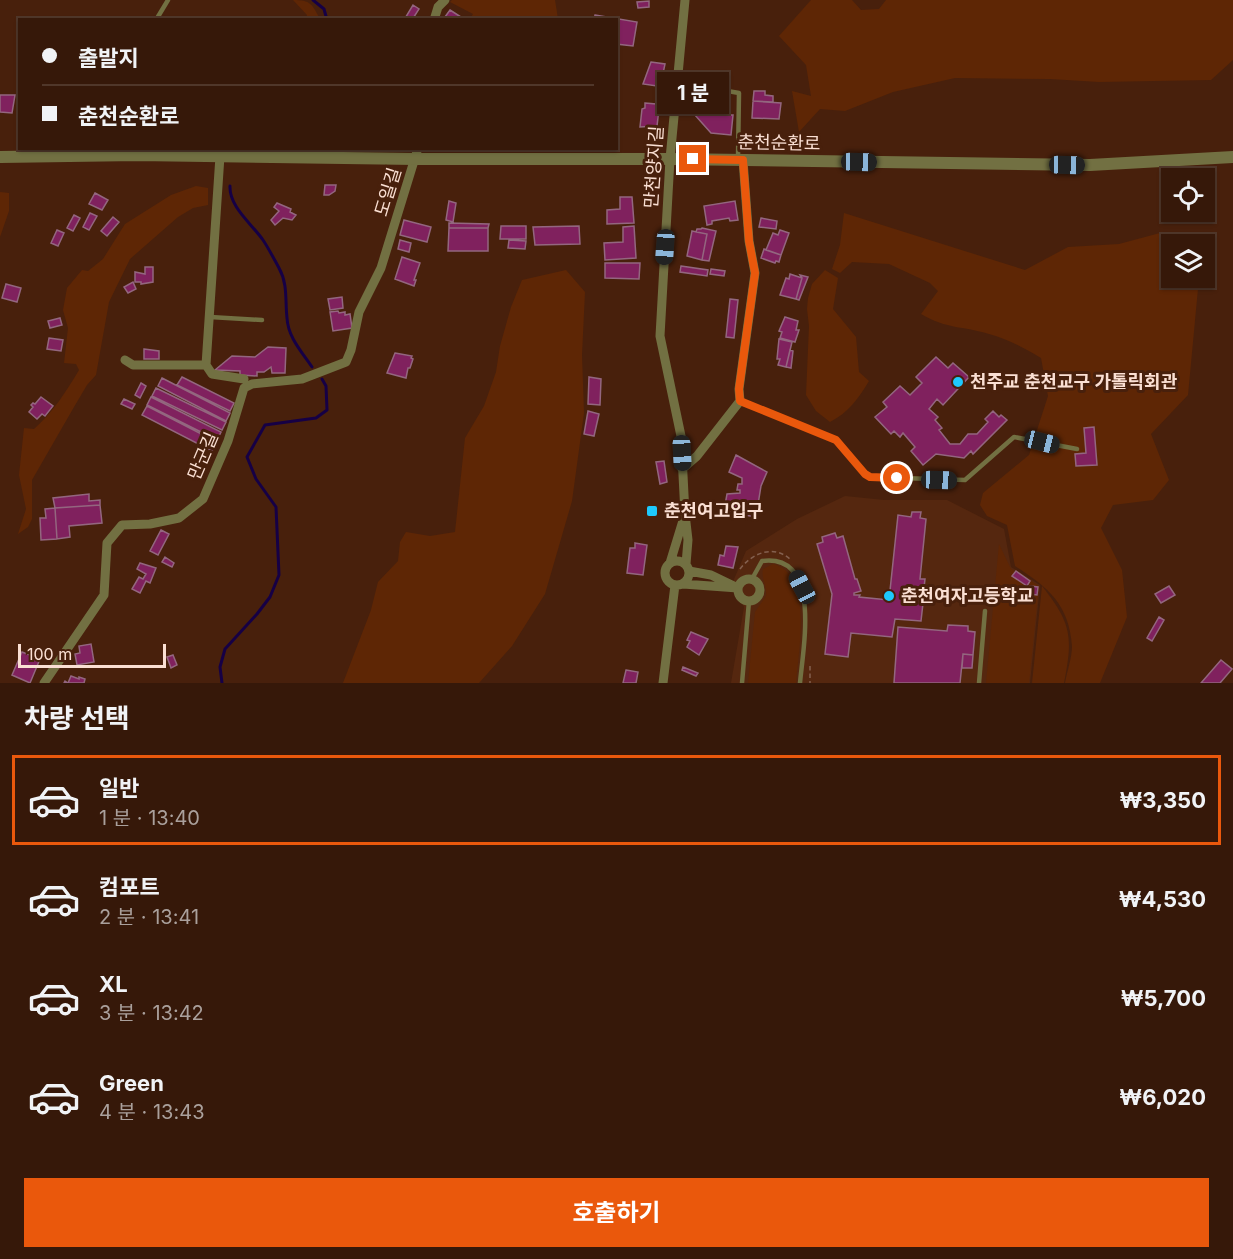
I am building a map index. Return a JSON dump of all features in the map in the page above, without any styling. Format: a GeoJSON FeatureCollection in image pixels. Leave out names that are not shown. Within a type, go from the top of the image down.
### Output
{"type":"FeatureCollection","features":[{"type":"Feature","properties":{"kind":"street"},"geometry":{"type":"LineString","coordinates":[[435,18],[438,7],[446,0]]}},
{"type":"Feature","properties":{"kind":"street","name":"만천양지길"},"geometry":{"type":"LineString","coordinates":[[685,0],[670,159],[660,336],[681,436],[688,568]]}},
{"type":"Feature","properties":{"kind":"street","name":"춘천순환로"},"geometry":{"type":"LineString","coordinates":[[0,157],[417,154],[1090,165],[1233,157]]}},
{"type":"Feature","properties":{"kind":"street","name":"도일길"},"geometry":{"type":"LineString","coordinates":[[389,245],[417,154]]}},
{"type":"Feature","properties":{"kind":"street"},"geometry":{"type":"LineString","coordinates":[[220,156],[206,365],[212,374],[244,379]]}},
{"type":"Feature","properties":{"kind":"street"},"geometry":{"type":"LineString","coordinates":[[682,469],[697,456],[740,401],[739,389],[755,273],[749,241],[741,160]]}},
{"type":"Feature","properties":{"kind":"street","name":"만군길"},"geometry":{"type":"LineString","coordinates":[[44,683],[104,595],[107,543],[122,525],[150,524],[179,518],[203,499],[228,441],[244,388],[252,384],[302,379],[346,362],[351,350],[359,312],[381,268],[389,245]]}},
{"type":"Feature","properties":{"kind":"street"},"geometry":{"type":"LineString","coordinates":[[125,360],[133,365],[206,365]]}},
{"type":"Feature","properties":{"kind":"street"},"geometry":{"type":"LineString","coordinates":[[685,514],[665,574],[668,581],[679,585],[738,588]]}},
{"type":"Feature","properties":{"kind":"street"},"geometry":{"type":"LineString","coordinates":[[670,563],[679,561],[688,568],[711,575],[738,588],[742,598],[749,601],[756,598],[760,592],[759,585],[752,579],[742,582],[738,588]]}},
{"type":"Feature","properties":{"kind":"street"},"geometry":{"type":"LineString","coordinates":[[663,683],[679,585],[688,579],[688,568]]}},
{"type":"Feature","properties":{"kind":"lane"},"geometry":{"type":"LineString","coordinates":[[157,18],[168,0]]}},
{"type":"Feature","properties":{"kind":"lane"},"geometry":{"type":"LineString","coordinates":[[678,77],[701,80],[716,89],[739,93],[741,160]]}},
{"type":"Feature","properties":{"kind":"lane"},"geometry":{"type":"LineString","coordinates":[[210,317],[262,320]]}},
{"type":"Feature","properties":{"kind":"lane"},"geometry":{"type":"LineString","coordinates":[[740,401],[836,440],[870,477],[965,480],[1014,437],[1077,449]]}},
{"type":"Feature","properties":{"kind":"lane"},"geometry":{"type":"LineString","coordinates":[[752,579],[762,561],[773,560],[783,563],[794,571],[802,587],[805,606],[800,683]]}},
{"type":"Feature","properties":{"kind":"lane"},"geometry":{"type":"LineString","coordinates":[[742,683],[749,601]]}},
{"type":"Feature","properties":{"kind":"lane"},"geometry":{"type":"LineString","coordinates":[[979,683],[985,610]]}},
{"type":"Feature","properties":{"kind":"path"},"geometry":{"type":"LineString","coordinates":[[740,569],[745,563],[764,552],[774,551],[785,554],[791,560]]}},
{"type":"Feature","properties":{"kind":"path"},"geometry":{"type":"LineString","coordinates":[[810,658],[810,683]]}},
{"type":"Feature","properties":{"kind":"shaded area"},"geometry":{"type":"Polygon","coordinates":[[[293,0],[310,4],[319,18],[306,18],[307,15],[293,0]]]}},
{"type":"Feature","properties":{"kind":"shaded area"},"geometry":{"type":"Polygon","coordinates":[[[452,0],[555,0],[558,18],[471,18],[473,14],[450,2],[452,0]]]}},
{"type":"Feature","properties":{"kind":"shaded area"},"geometry":{"type":"Polygon","coordinates":[[[811,0],[852,0],[861,10],[879,9],[886,0],[1233,0],[1233,60],[1211,80],[1099,82],[955,78],[893,92],[845,111],[820,109],[799,132],[792,91],[811,96],[806,65],[779,36],[811,0]]]}},
{"type":"Feature","properties":{"kind":"shaded area"},"geometry":{"type":"Polygon","coordinates":[[[196,186],[208,188],[208,205],[193,208],[178,217],[130,259],[109,302],[96,375],[87,385],[32,480],[32,519],[28,527],[18,534],[26,509],[19,475],[24,428],[34,429],[47,416],[79,370],[76,364],[64,363],[68,328],[63,310],[67,288],[82,270],[88,271],[103,259],[125,224],[171,195],[196,186]]]}},
{"type":"Feature","properties":{"kind":"shaded area"},"geometry":{"type":"Polygon","coordinates":[[[0,192],[9,193],[9,211],[0,237],[0,192]]]}},
{"type":"Feature","properties":{"kind":"shaded area"},"geometry":{"type":"Polygon","coordinates":[[[844,213],[1025,270],[1068,247],[1119,244],[1160,233],[1163,234],[1161,234],[1161,288],[1198,288],[1188,395],[1151,434],[1169,480],[1153,500],[1113,505],[1101,528],[1122,570],[1127,617],[1100,683],[1065,683],[1072,646],[1070,631],[1061,608],[1047,589],[1015,566],[1007,525],[987,516],[980,505],[983,493],[1029,455],[1048,396],[1041,358],[1003,338],[947,325],[921,314],[938,291],[930,283],[889,264],[852,262],[840,273],[832,269],[840,245],[844,213]]]}},
{"type":"Feature","properties":{"kind":"shaded area"},"geometry":{"type":"Polygon","coordinates":[[[566,270],[585,292],[582,355],[584,413],[572,501],[545,594],[512,646],[479,683],[343,683],[371,610],[378,582],[398,561],[400,542],[406,532],[430,536],[455,532],[465,438],[484,406],[496,372],[500,346],[511,307],[522,280],[566,270]]]}},
{"type":"Feature","properties":{"kind":"shaded area"},"geometry":{"type":"Polygon","coordinates":[[[825,270],[838,278],[833,309],[856,337],[859,372],[869,381],[852,404],[830,422],[816,411],[806,395],[808,298],[812,284],[825,270]]]}},
{"type":"Feature","properties":{"kind":"shaded area","name":"춘천여자고등학교"},"geometry":{"type":"Polygon","coordinates":[[[845,496],[884,500],[947,500],[1004,529],[1011,567],[1040,585],[1030,683],[731,683],[744,607],[732,584],[746,551],[797,519],[845,496]]]}},
{"type":"Feature","properties":{"kind":"shaded area"},"geometry":{"type":"Polygon","coordinates":[[[999,544],[1011,569],[1039,586],[1029,683],[986,683],[999,544]]]}},
{"type":"Feature","properties":{"kind":"shaded area"},"geometry":{"type":"Polygon","coordinates":[[[773,564],[786,571],[794,582],[799,598],[801,616],[796,683],[748,683],[755,612],[766,596],[763,569],[773,564]]]}},
{"type":"Feature","properties":{"kind":"shaded area"},"geometry":{"type":"Polygon","coordinates":[[[1042,586],[1065,621],[1068,632],[1069,654],[1064,683],[1032,683],[1042,586]]]}},
{"type":"Feature","properties":{"kind":"building"},"geometry":{"type":"Polygon","coordinates":[[[649,1],[649,7],[638,8],[637,2],[649,1]]]}},
{"type":"Feature","properties":{"kind":"building"},"geometry":{"type":"Polygon","coordinates":[[[413,5],[419,9],[413,18],[405,18],[413,5]]]}},
{"type":"Feature","properties":{"kind":"building"},"geometry":{"type":"Polygon","coordinates":[[[450,10],[462,18],[445,18],[450,10]]]}},
{"type":"Feature","properties":{"kind":"building"},"geometry":{"type":"Polygon","coordinates":[[[595,15],[613,18],[594,18],[595,15]]]}},
{"type":"Feature","properties":{"kind":"building"},"geometry":{"type":"Polygon","coordinates":[[[618,19],[637,22],[633,46],[618,44],[618,19]]]}},
{"type":"Feature","properties":{"kind":"building"},"geometry":{"type":"Polygon","coordinates":[[[651,62],[665,64],[661,83],[657,86],[643,84],[651,62]]]}},
{"type":"Feature","properties":{"kind":"building"},"geometry":{"type":"Polygon","coordinates":[[[754,91],[765,91],[765,95],[773,96],[773,102],[753,101],[754,91]]]}},
{"type":"Feature","properties":{"kind":"building"},"geometry":{"type":"Polygon","coordinates":[[[0,95],[15,95],[12,113],[0,112],[0,95]]]}},
{"type":"Feature","properties":{"kind":"building"},"geometry":{"type":"Polygon","coordinates":[[[711,96],[711,102],[723,109],[721,111],[724,115],[733,115],[731,135],[711,133],[694,114],[693,97],[711,96]]]}},
{"type":"Feature","properties":{"kind":"building"},"geometry":{"type":"Polygon","coordinates":[[[753,101],[781,103],[779,119],[752,118],[753,101]]]}},
{"type":"Feature","properties":{"kind":"building"},"geometry":{"type":"Polygon","coordinates":[[[645,103],[656,104],[656,109],[659,109],[657,126],[640,127],[645,103]]]}},
{"type":"Feature","properties":{"kind":"building"},"geometry":{"type":"Polygon","coordinates":[[[325,185],[336,185],[335,191],[324,195],[325,185]]]}},
{"type":"Feature","properties":{"kind":"building"},"geometry":{"type":"Polygon","coordinates":[[[95,193],[108,200],[102,210],[89,204],[95,193]]]}},
{"type":"Feature","properties":{"kind":"building"},"geometry":{"type":"Polygon","coordinates":[[[620,197],[632,197],[634,223],[607,224],[607,210],[620,209],[620,197]]]}},
{"type":"Feature","properties":{"kind":"building"},"geometry":{"type":"Polygon","coordinates":[[[449,201],[456,203],[453,222],[446,220],[449,201]]]}},
{"type":"Feature","properties":{"kind":"building"},"geometry":{"type":"Polygon","coordinates":[[[735,201],[738,220],[730,221],[729,218],[712,221],[712,224],[707,225],[704,206],[735,201]]]}},
{"type":"Feature","properties":{"kind":"building"},"geometry":{"type":"Polygon","coordinates":[[[277,203],[291,209],[290,212],[296,215],[292,220],[283,218],[275,225],[271,220],[279,211],[274,207],[277,203]]]}},
{"type":"Feature","properties":{"kind":"building"},"geometry":{"type":"Polygon","coordinates":[[[90,213],[97,216],[89,230],[83,227],[90,213]]]}},
{"type":"Feature","properties":{"kind":"building"},"geometry":{"type":"Polygon","coordinates":[[[74,215],[80,218],[73,231],[67,228],[74,215]]]}},
{"type":"Feature","properties":{"kind":"building"},"geometry":{"type":"Polygon","coordinates":[[[113,217],[119,222],[107,236],[101,231],[113,217]]]}},
{"type":"Feature","properties":{"kind":"building"},"geometry":{"type":"Polygon","coordinates":[[[761,218],[777,221],[776,229],[759,227],[761,218]]]}},
{"type":"Feature","properties":{"kind":"building"},"geometry":{"type":"Polygon","coordinates":[[[404,220],[431,227],[427,242],[400,235],[404,220]]]}},
{"type":"Feature","properties":{"kind":"building"},"geometry":{"type":"Polygon","coordinates":[[[449,223],[489,224],[488,228],[449,228],[449,223]]]}},
{"type":"Feature","properties":{"kind":"building"},"geometry":{"type":"Polygon","coordinates":[[[501,226],[526,226],[526,239],[500,239],[501,226]]]}},
{"type":"Feature","properties":{"kind":"building"},"geometry":{"type":"Polygon","coordinates":[[[579,226],[580,244],[535,245],[533,227],[579,226]]]}},
{"type":"Feature","properties":{"kind":"building"},"geometry":{"type":"Polygon","coordinates":[[[634,226],[636,258],[605,260],[604,243],[623,242],[623,227],[634,226]]]}},
{"type":"Feature","properties":{"kind":"building"},"geometry":{"type":"Polygon","coordinates":[[[449,228],[488,228],[488,251],[448,251],[449,228]]]}},
{"type":"Feature","properties":{"kind":"building"},"geometry":{"type":"Polygon","coordinates":[[[697,229],[716,231],[709,261],[702,260],[707,234],[696,232],[697,229]]]}},
{"type":"Feature","properties":{"kind":"building"},"geometry":{"type":"Polygon","coordinates":[[[57,230],[64,233],[58,246],[51,243],[57,230]]]}},
{"type":"Feature","properties":{"kind":"building"},"geometry":{"type":"Polygon","coordinates":[[[780,230],[789,233],[781,255],[766,250],[773,233],[778,235],[780,230]]]}},
{"type":"Feature","properties":{"kind":"building"},"geometry":{"type":"Polygon","coordinates":[[[692,231],[707,234],[702,260],[687,256],[692,231]]]}},
{"type":"Feature","properties":{"kind":"building"},"geometry":{"type":"Polygon","coordinates":[[[400,240],[411,243],[409,252],[398,249],[400,240]]]}},
{"type":"Feature","properties":{"kind":"building"},"geometry":{"type":"Polygon","coordinates":[[[509,240],[526,241],[525,249],[508,248],[509,240]]]}},
{"type":"Feature","properties":{"kind":"building"},"geometry":{"type":"Polygon","coordinates":[[[764,249],[781,255],[779,262],[775,263],[761,258],[764,249]]]}},
{"type":"Feature","properties":{"kind":"building"},"geometry":{"type":"Polygon","coordinates":[[[402,257],[420,263],[414,286],[395,279],[402,257]]]}},
{"type":"Feature","properties":{"kind":"building"},"geometry":{"type":"Polygon","coordinates":[[[605,263],[640,263],[639,279],[605,278],[605,263]]]}},
{"type":"Feature","properties":{"kind":"building"},"geometry":{"type":"Polygon","coordinates":[[[681,266],[708,270],[707,276],[680,272],[681,266]]]}},
{"type":"Feature","properties":{"kind":"building"},"geometry":{"type":"Polygon","coordinates":[[[145,267],[153,267],[153,282],[141,284],[141,282],[135,282],[135,272],[145,274],[145,267]]]}},
{"type":"Feature","properties":{"kind":"building"},"geometry":{"type":"Polygon","coordinates":[[[711,269],[725,271],[724,276],[710,274],[711,269]]]}},
{"type":"Feature","properties":{"kind":"building"},"geometry":{"type":"Polygon","coordinates":[[[790,274],[802,278],[796,299],[780,295],[786,278],[789,279],[790,274]]]}},
{"type":"Feature","properties":{"kind":"building"},"geometry":{"type":"Polygon","coordinates":[[[800,275],[808,277],[799,300],[796,299],[802,278],[800,275]]]}},
{"type":"Feature","properties":{"kind":"building"},"geometry":{"type":"Polygon","coordinates":[[[133,282],[136,289],[128,293],[124,287],[133,282]]]}},
{"type":"Feature","properties":{"kind":"building"},"geometry":{"type":"Polygon","coordinates":[[[6,284],[21,288],[17,302],[2,298],[6,284]]]}},
{"type":"Feature","properties":{"kind":"building"},"geometry":{"type":"Polygon","coordinates":[[[342,297],[343,308],[330,310],[328,299],[342,297]]]}},
{"type":"Feature","properties":{"kind":"building"},"geometry":{"type":"Polygon","coordinates":[[[730,299],[738,300],[734,338],[726,337],[730,299]]]}},
{"type":"Feature","properties":{"kind":"building"},"geometry":{"type":"Polygon","coordinates":[[[338,311],[339,313],[345,312],[345,315],[350,314],[352,328],[333,331],[330,312],[338,311]]]}},
{"type":"Feature","properties":{"kind":"building"},"geometry":{"type":"Polygon","coordinates":[[[785,317],[798,321],[796,330],[799,330],[795,342],[780,338],[782,332],[779,331],[785,317]]]}},
{"type":"Feature","properties":{"kind":"building"},"geometry":{"type":"Polygon","coordinates":[[[60,318],[62,325],[50,328],[48,321],[60,318]]]}},
{"type":"Feature","properties":{"kind":"building"},"geometry":{"type":"Polygon","coordinates":[[[49,338],[63,340],[61,351],[47,349],[49,338]]]}},
{"type":"Feature","properties":{"kind":"building"},"geometry":{"type":"Polygon","coordinates":[[[779,339],[792,342],[786,367],[778,365],[779,339]]]}},
{"type":"Feature","properties":{"kind":"building"},"geometry":{"type":"Polygon","coordinates":[[[268,347],[286,348],[285,373],[272,373],[271,367],[264,372],[257,372],[257,376],[240,375],[240,371],[215,370],[232,356],[255,357],[268,347]]]}},
{"type":"Feature","properties":{"kind":"building"},"geometry":{"type":"Polygon","coordinates":[[[144,349],[159,351],[159,359],[144,359],[144,349]]]}},
{"type":"Feature","properties":{"kind":"building"},"geometry":{"type":"Polygon","coordinates":[[[790,350],[793,351],[791,368],[786,367],[790,350]]]}},
{"type":"Feature","properties":{"kind":"building"},"geometry":{"type":"Polygon","coordinates":[[[395,353],[412,356],[406,378],[387,373],[395,353]]]}},
{"type":"Feature","properties":{"kind":"building"},"geometry":{"type":"Polygon","coordinates":[[[936,357],[948,368],[953,363],[969,377],[943,405],[937,399],[929,409],[938,417],[935,420],[942,428],[939,430],[950,444],[960,444],[968,434],[977,434],[988,422],[985,419],[993,411],[999,417],[1001,415],[1007,420],[973,454],[971,451],[964,458],[936,454],[923,465],[911,451],[915,447],[903,433],[900,437],[894,431],[891,434],[875,417],[887,407],[883,402],[900,386],[910,395],[922,383],[916,377],[936,357]]]}},
{"type":"Feature","properties":{"kind":"building"},"geometry":{"type":"Polygon","coordinates":[[[182,377],[234,403],[230,411],[177,385],[182,377]]]}},
{"type":"Feature","properties":{"kind":"building"},"geometry":{"type":"Polygon","coordinates":[[[589,377],[601,379],[600,405],[588,404],[589,377]]]}},
{"type":"Feature","properties":{"kind":"building"},"geometry":{"type":"Polygon","coordinates":[[[162,378],[230,413],[226,421],[158,386],[162,378]]]}},
{"type":"Feature","properties":{"kind":"building"},"geometry":{"type":"Polygon","coordinates":[[[141,383],[146,386],[140,398],[135,395],[141,383]]]}},
{"type":"Feature","properties":{"kind":"building"},"geometry":{"type":"Polygon","coordinates":[[[156,388],[226,422],[222,430],[152,396],[156,388]]]}},
{"type":"Feature","properties":{"kind":"building"},"geometry":{"type":"Polygon","coordinates":[[[41,397],[53,406],[45,416],[42,414],[37,419],[29,412],[33,407],[31,405],[41,397]]]}},
{"type":"Feature","properties":{"kind":"building"},"geometry":{"type":"Polygon","coordinates":[[[151,397],[221,432],[217,440],[147,405],[151,397]]]}},
{"type":"Feature","properties":{"kind":"building"},"geometry":{"type":"Polygon","coordinates":[[[124,399],[135,404],[132,409],[121,404],[124,399]]]}},
{"type":"Feature","properties":{"kind":"building"},"geometry":{"type":"Polygon","coordinates":[[[147,406],[217,442],[212,451],[142,415],[147,406]]]}},
{"type":"Feature","properties":{"kind":"building"},"geometry":{"type":"Polygon","coordinates":[[[588,411],[599,414],[594,436],[584,434],[588,411]]]}},
{"type":"Feature","properties":{"kind":"building"},"geometry":{"type":"Polygon","coordinates":[[[1094,427],[1097,465],[1076,466],[1075,454],[1086,453],[1084,428],[1094,427]]]}},
{"type":"Feature","properties":{"kind":"building"},"geometry":{"type":"Polygon","coordinates":[[[736,455],[767,472],[761,486],[756,517],[724,511],[727,494],[740,493],[740,490],[737,490],[738,484],[742,484],[742,478],[729,472],[736,455]]]}},
{"type":"Feature","properties":{"kind":"building"},"geometry":{"type":"Polygon","coordinates":[[[664,461],[667,482],[660,484],[656,462],[664,461]]]}},
{"type":"Feature","properties":{"kind":"building"},"geometry":{"type":"Polygon","coordinates":[[[89,494],[89,501],[100,500],[100,505],[55,508],[53,498],[89,494]]]}},
{"type":"Feature","properties":{"kind":"building"},"geometry":{"type":"Polygon","coordinates":[[[100,505],[102,523],[69,526],[70,537],[57,539],[55,508],[100,505]]]}},
{"type":"Feature","properties":{"kind":"building"},"geometry":{"type":"Polygon","coordinates":[[[55,508],[57,539],[41,540],[40,518],[46,518],[45,509],[55,508]]]}},
{"type":"Feature","properties":{"kind":"building"},"geometry":{"type":"Polygon","coordinates":[[[912,512],[921,512],[920,518],[926,519],[920,579],[925,579],[923,596],[919,596],[919,602],[923,603],[921,621],[895,619],[892,637],[851,633],[848,657],[825,654],[832,594],[817,544],[823,542],[822,537],[835,533],[837,538],[843,536],[855,579],[861,591],[854,595],[889,600],[898,515],[911,517],[912,512]]]}},
{"type":"Feature","properties":{"kind":"building"},"geometry":{"type":"Polygon","coordinates":[[[161,530],[169,534],[158,555],[150,551],[161,530]]]}},
{"type":"Feature","properties":{"kind":"building"},"geometry":{"type":"Polygon","coordinates":[[[635,543],[647,545],[643,575],[627,573],[630,548],[635,548],[635,543]]]}},
{"type":"Feature","properties":{"kind":"building"},"geometry":{"type":"Polygon","coordinates":[[[726,546],[738,547],[733,568],[718,565],[720,555],[724,556],[726,546]]]}},
{"type":"Feature","properties":{"kind":"building"},"geometry":{"type":"Polygon","coordinates":[[[165,557],[174,563],[172,567],[162,562],[165,557]]]}},
{"type":"Feature","properties":{"kind":"building"},"geometry":{"type":"Polygon","coordinates":[[[140,563],[156,568],[150,583],[146,581],[140,593],[132,589],[139,577],[143,579],[146,574],[137,569],[140,563]]]}},
{"type":"Feature","properties":{"kind":"building"},"geometry":{"type":"Polygon","coordinates":[[[1016,571],[1030,581],[1027,586],[1012,576],[1016,571]]]}},
{"type":"Feature","properties":{"kind":"building"},"geometry":{"type":"Polygon","coordinates":[[[1030,586],[1038,587],[1037,595],[1030,594],[1030,586]]]}},
{"type":"Feature","properties":{"kind":"building"},"geometry":{"type":"Polygon","coordinates":[[[1169,586],[1175,595],[1161,603],[1155,594],[1169,586]]]}},
{"type":"Feature","properties":{"kind":"building"},"geometry":{"type":"Polygon","coordinates":[[[1159,617],[1164,620],[1152,641],[1147,638],[1159,617]]]}},
{"type":"Feature","properties":{"kind":"building"},"geometry":{"type":"Polygon","coordinates":[[[948,625],[968,626],[968,631],[975,632],[973,655],[963,654],[960,683],[894,683],[898,627],[947,631],[948,625]]]}},
{"type":"Feature","properties":{"kind":"building"},"geometry":{"type":"Polygon","coordinates":[[[691,632],[708,639],[699,655],[687,647],[690,641],[687,640],[691,632]]]}},
{"type":"Feature","properties":{"kind":"building"},"geometry":{"type":"Polygon","coordinates":[[[91,644],[94,662],[77,665],[75,654],[80,653],[79,646],[91,644]]]}},
{"type":"Feature","properties":{"kind":"building"},"geometry":{"type":"Polygon","coordinates":[[[22,652],[40,659],[30,683],[12,675],[22,652]]]}},
{"type":"Feature","properties":{"kind":"building"},"geometry":{"type":"Polygon","coordinates":[[[963,654],[973,655],[972,668],[962,668],[963,654]]]}},
{"type":"Feature","properties":{"kind":"building"},"geometry":{"type":"Polygon","coordinates":[[[173,655],[177,665],[171,668],[167,657],[173,655]]]}},
{"type":"Feature","properties":{"kind":"building"},"geometry":{"type":"Polygon","coordinates":[[[1221,660],[1232,669],[1220,683],[1201,683],[1221,660]]]}},
{"type":"Feature","properties":{"kind":"building"},"geometry":{"type":"Polygon","coordinates":[[[683,667],[698,673],[696,676],[682,670],[683,667]]]}},
{"type":"Feature","properties":{"kind":"building"},"geometry":{"type":"Polygon","coordinates":[[[626,670],[638,672],[636,683],[623,683],[626,670]]]}},
{"type":"Feature","properties":{"kind":"building"},"geometry":{"type":"Polygon","coordinates":[[[71,676],[85,679],[84,683],[68,683],[71,676]]]}},
{"type":"Feature","properties":{"kind":"waterway"},"geometry":{"type":"LineString","coordinates":[[313,0],[324,9],[326,18]]}},
{"type":"Feature","properties":{"kind":"waterway"},"geometry":{"type":"LineString","coordinates":[[230,186],[237,208],[263,240],[282,274],[288,325],[296,344],[312,367]]}},
{"type":"Feature","properties":{"kind":"waterway"},"geometry":{"type":"LineString","coordinates":[[222,683],[220,667],[225,649],[270,597],[279,575],[276,507],[256,479],[247,457],[265,425],[316,418],[327,410],[326,386],[322,379]]}},
{"type":"Feature","properties":{"kind":"place","name":"천주교 춘천교구 가톨릭회관"},"geometry":{"type":"Point","coordinates":[958,382]}},
{"type":"Feature","properties":{"kind":"place","name":"춘천여고입구"},"geometry":{"type":"Point","coordinates":[652,511]}},
{"type":"Feature","properties":{"kind":"place","name":"춘천여자고등학교"},"geometry":{"type":"Point","coordinates":[889,596]}},
{"type":"Feature","properties":{"kind":"route"},"geometry":{"type":"LineString","coordinates":[[693,159],[743,160],[749,241],[755,273],[739,389],[740,401],[836,440],[870,477],[897,478]]}}]}
